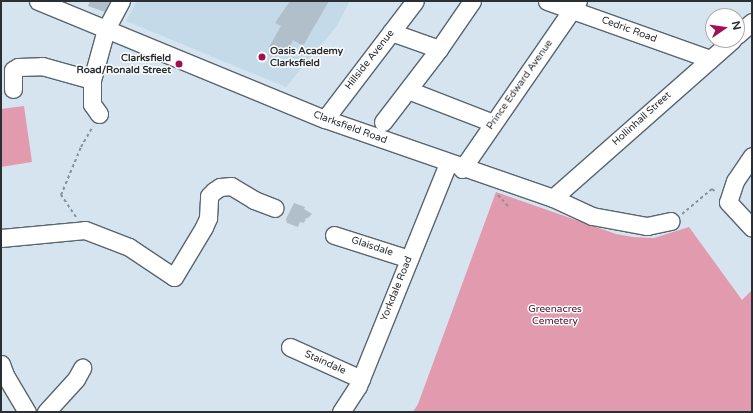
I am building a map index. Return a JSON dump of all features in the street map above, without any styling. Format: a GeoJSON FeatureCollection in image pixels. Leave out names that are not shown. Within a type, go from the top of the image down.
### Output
{"type":"FeatureCollection","features":[{"type":"Feature","properties":{"kind":"street","name":"Clarksfield Road"},"geometry":{"type":"LineString","coordinates":[[38,1],[59,5],[106,28],[325,119],[455,166],[553,198],[592,216],[647,226],[670,221]]}},
{"type":"Feature","properties":{"kind":"street"},"geometry":{"type":"LineString","coordinates":[[100,114],[92,104],[92,80],[106,28],[121,1]]}},
{"type":"Feature","properties":{"kind":"street","name":"Hillside Avenue"},"geometry":{"type":"LineString","coordinates":[[325,119],[415,1]]}},
{"type":"Feature","properties":{"kind":"street"},"geometry":{"type":"LineString","coordinates":[[383,122],[439,50],[472,1]]}},
{"type":"Feature","properties":{"kind":"street","name":"Cedric Road"},"geometry":{"type":"LineString","coordinates":[[547,1],[575,5],[710,59]]}},
{"type":"Feature","properties":{"kind":"street","name":"Prince Edward Avenue"},"geometry":{"type":"LineString","coordinates":[[455,166],[493,124],[575,5]]}},
{"type":"Feature","properties":{"kind":"street"},"geometry":{"type":"LineString","coordinates":[[392,32],[439,50]]}},
{"type":"Feature","properties":{"kind":"street","name":"Hollinhall Street"},"geometry":{"type":"LineString","coordinates":[[553,198],[723,48]]}},
{"type":"Feature","properties":{"kind":"street"},"geometry":{"type":"LineString","coordinates":[[13,89],[13,70],[18,67],[42,66],[92,80]]}},
{"type":"Feature","properties":{"kind":"street"},"geometry":{"type":"LineString","coordinates":[[408,90],[493,124]]}},
{"type":"Feature","properties":{"kind":"street"},"geometry":{"type":"LineString","coordinates":[[752,156],[735,180],[728,202],[752,228]]}},
{"type":"Feature","properties":{"kind":"street","name":"Yorkdale Road"},"geometry":{"type":"LineString","coordinates":[[341,412],[361,379],[409,259],[455,166]]}},
{"type":"Feature","properties":{"kind":"street"},"geometry":{"type":"LineString","coordinates":[[1,238],[85,230],[129,248],[174,277],[204,227],[208,218],[209,196],[214,191],[220,187],[231,186],[254,200],[275,208]]}},
{"type":"Feature","properties":{"kind":"street","name":"Glaisdale"},"geometry":{"type":"LineString","coordinates":[[334,235],[409,259]]}},
{"type":"Feature","properties":{"kind":"street","name":"Staindale"},"geometry":{"type":"LineString","coordinates":[[290,347],[361,379]]}},
{"type":"Feature","properties":{"kind":"street"},"geometry":{"type":"LineString","coordinates":[[1,364],[5,375],[27,412]]}},
{"type":"Feature","properties":{"kind":"street"},"geometry":{"type":"LineString","coordinates":[[46,412],[76,379],[82,368]]}},
{"type":"Feature","properties":{"kind":"path"},"geometry":{"type":"LineString","coordinates":[[85,230],[61,195],[81,147],[100,114]]}},
{"type":"Feature","properties":{"kind":"path"},"geometry":{"type":"LineString","coordinates":[[670,221],[686,211],[712,189],[728,202]]}},
{"type":"Feature","properties":{"kind":"shaded area","name":"Oasis Academy Clarksfield"},"geometry":{"type":"Polygon","coordinates":[[[137,1],[350,1],[336,27],[286,87],[126,21],[137,1]]]}},
{"type":"Feature","properties":{"kind":"green space"},"geometry":{"type":"Polygon","coordinates":[[[24,106],[32,162],[1,167],[1,109],[24,106]]]}},
{"type":"Feature","properties":{"kind":"green space","name":"Greenacres Cemetery"},"geometry":{"type":"Polygon","coordinates":[[[496,192],[616,234],[633,237],[654,238],[689,227],[742,300],[752,290],[752,412],[413,412],[418,404],[496,192]]]}},
{"type":"Feature","properties":{"kind":"building"},"geometry":{"type":"Polygon","coordinates":[[[90,1],[110,1],[105,12],[88,6],[90,1]]]}},
{"type":"Feature","properties":{"kind":"building"},"geometry":{"type":"Polygon","coordinates":[[[290,1],[329,1],[303,46],[293,40],[286,56],[269,47],[281,26],[275,23],[290,1]]]}},
{"type":"Feature","properties":{"kind":"building"},"geometry":{"type":"Polygon","coordinates":[[[294,203],[305,207],[304,209],[312,214],[306,218],[304,223],[300,222],[298,227],[287,223],[286,219],[294,203]]]}},
{"type":"Feature","properties":{"kind":"place","name":"Oasis Academy Clarksfield"},"geometry":{"type":"Point","coordinates":[262,57]}},
{"type":"Feature","properties":{"kind":"place","name":"Clarksfield Road/Ronald Street"},"geometry":{"type":"Point","coordinates":[179,64]}}]}
